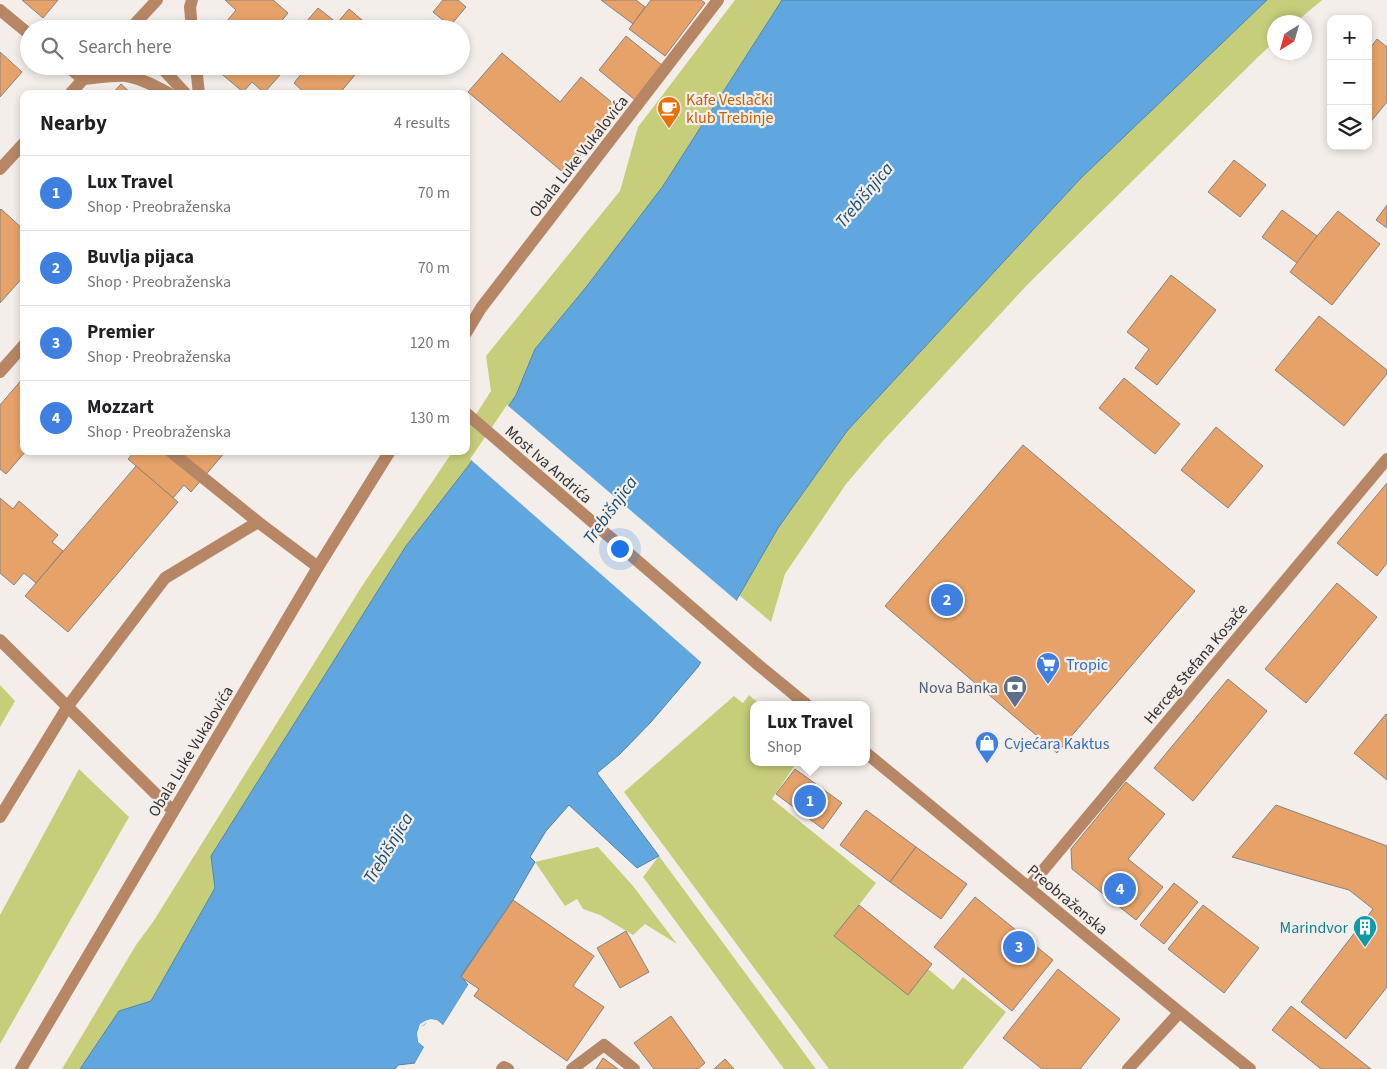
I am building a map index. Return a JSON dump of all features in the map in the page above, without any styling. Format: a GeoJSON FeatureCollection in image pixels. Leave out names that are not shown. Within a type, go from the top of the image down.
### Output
{"type":"FeatureCollection","features":[{"type":"Feature","properties":{"kind":"street"},"geometry":{"type":"LineString","coordinates":[[138,20],[157,0]]}},
{"type":"Feature","properties":{"kind":"street"},"geometry":{"type":"LineString","coordinates":[[191,20],[190,7],[192,0]]}},
{"type":"Feature","properties":{"kind":"street","name":"Obala Luke Vukalovića"},"geometry":{"type":"LineString","coordinates":[[470,326],[481,308],[718,0]]}},
{"type":"Feature","properties":{"kind":"street"},"geometry":{"type":"LineString","coordinates":[[0,10],[20,27]]}},
{"type":"Feature","properties":{"kind":"street"},"geometry":{"type":"LineString","coordinates":[[77,75],[83,80]]}},
{"type":"Feature","properties":{"kind":"street"},"geometry":{"type":"LineString","coordinates":[[74,90],[87,75]]}},
{"type":"Feature","properties":{"kind":"street"},"geometry":{"type":"LineString","coordinates":[[168,75],[182,90]]}},
{"type":"Feature","properties":{"kind":"street"},"geometry":{"type":"LineString","coordinates":[[197,75],[199,90]]}},
{"type":"Feature","properties":{"kind":"street"},"geometry":{"type":"LineString","coordinates":[[83,80],[108,76],[128,76],[163,90]]}},
{"type":"Feature","properties":{"kind":"street"},"geometry":{"type":"LineString","coordinates":[[0,169],[20,147]]}},
{"type":"Feature","properties":{"kind":"street"},"geometry":{"type":"LineString","coordinates":[[0,372],[20,350]]}},
{"type":"Feature","properties":{"kind":"street","name":"Most Iva Andrića"},"geometry":{"type":"LineString","coordinates":[[470,417],[802,701]]}},
{"type":"Feature","properties":{"kind":"street"},"geometry":{"type":"LineString","coordinates":[[175,455],[258,522],[318,567]]}},
{"type":"Feature","properties":{"kind":"street","name":"Obala Luke Vukalovića"},"geometry":{"type":"LineString","coordinates":[[21,1069],[318,567],[388,455]]}},
{"type":"Feature","properties":{"kind":"street","name":"Herceg Stefana Kosače"},"geometry":{"type":"LineString","coordinates":[[1029,887],[1387,459]]}},
{"type":"Feature","properties":{"kind":"street"},"geometry":{"type":"LineString","coordinates":[[0,817],[68,706],[165,578],[258,522]]}},
{"type":"Feature","properties":{"kind":"street"},"geometry":{"type":"LineString","coordinates":[[0,640],[173,811]]}},
{"type":"Feature","properties":{"kind":"street","name":"Preobraženska"},"geometry":{"type":"LineString","coordinates":[[870,756],[1179,1013],[1250,1069]]}},
{"type":"Feature","properties":{"kind":"street"},"geometry":{"type":"LineString","coordinates":[[1128,1069],[1179,1013]]}},
{"type":"Feature","properties":{"kind":"street"},"geometry":{"type":"LineString","coordinates":[[572,1069],[604,1045],[634,1069]]}},
{"type":"Feature","properties":{"kind":"street"},"geometry":{"type":"LineString","coordinates":[[502,1069],[504,1067],[508,1069]]}},
{"type":"Feature","properties":{"kind":"green space"},"geometry":{"type":"Polygon","coordinates":[[[735,0],[782,0],[663,186],[587,286],[535,349],[516,395],[469,465],[406,546],[211,856],[215,888],[151,1001],[119,1011],[80,1069],[62,1069],[136,945],[153,922],[362,586],[450,455],[470,455],[470,424],[491,391],[486,356],[620,191],[638,127],[735,0]]]}},
{"type":"Feature","properties":{"kind":"green space"},"geometry":{"type":"Polygon","coordinates":[[[1267,0],[1322,0],[1304,15],[1267,15],[1267,49],[1027,285],[882,442],[846,484],[785,574],[771,622],[739,595],[778,528],[847,431],[1081,178],[1267,0]]]}},
{"type":"Feature","properties":{"kind":"green space"},"geometry":{"type":"Polygon","coordinates":[[[0,685],[15,701],[0,727],[0,685]]]}},
{"type":"Feature","properties":{"kind":"green space"},"geometry":{"type":"Polygon","coordinates":[[[749,695],[756,701],[750,701],[750,766],[794,766],[772,799],[876,883],[859,905],[908,994],[928,969],[953,990],[963,977],[1006,1012],[962,1069],[829,1069],[624,792],[734,696],[743,703],[749,695]]]}},
{"type":"Feature","properties":{"kind":"green space"},"geometry":{"type":"Polygon","coordinates":[[[79,769],[129,817],[0,1044],[0,915],[79,769]]]}},
{"type":"Feature","properties":{"kind":"green space"},"geometry":{"type":"Polygon","coordinates":[[[598,847],[633,886],[677,944],[645,924],[633,935],[600,915],[583,909],[577,899],[565,906],[535,862],[598,847]]]}},
{"type":"Feature","properties":{"kind":"green space"},"geometry":{"type":"Polygon","coordinates":[[[659,856],[816,1069],[784,1069],[643,877],[659,856]]]}},
{"type":"Feature","properties":{"kind":"water","name":"Trebišnjica"},"geometry":{"type":"Polygon","coordinates":[[[782,0],[1267,0],[1081,178],[847,431],[778,528],[698,667],[651,722],[620,754],[597,773],[659,856],[637,868],[569,805],[546,831],[530,857],[535,862],[513,900],[461,976],[468,985],[443,1025],[437,1020],[431,1019],[418,1029],[418,1042],[424,1047],[415,1063],[398,1065],[395,1069],[80,1069],[119,1011],[151,1001],[215,888],[211,856],[406,546],[469,465],[516,395],[535,349],[587,286],[663,186],[782,0]]]}},
{"type":"Feature","properties":{"kind":"pier"},"geometry":{"type":"Polygon","coordinates":[[[507,405],[738,602],[702,663],[470,459],[507,405]]]}},
{"type":"Feature","properties":{"kind":"pier"},"geometry":{"type":"Polygon","coordinates":[[[468,985],[471,986],[445,1027],[436,1022],[426,1023],[422,1026],[419,1033],[420,1040],[426,1048],[417,1064],[415,1063],[424,1047],[418,1042],[417,1033],[420,1024],[431,1019],[437,1020],[443,1025],[468,985]]]}},
{"type":"Feature","properties":{"kind":"building"},"geometry":{"type":"Polygon","coordinates":[[[22,0],[58,0],[43,18],[22,0]]]}},
{"type":"Feature","properties":{"kind":"building"},"geometry":{"type":"Polygon","coordinates":[[[225,0],[273,0],[288,13],[282,20],[228,20],[236,10],[225,0]]]}},
{"type":"Feature","properties":{"kind":"building"},"geometry":{"type":"Polygon","coordinates":[[[443,0],[458,0],[466,7],[455,20],[443,20],[433,12],[443,0]]]}},
{"type":"Feature","properties":{"kind":"building"},"geometry":{"type":"Polygon","coordinates":[[[601,0],[636,0],[645,7],[633,24],[601,0]]]}},
{"type":"Feature","properties":{"kind":"building"},"geometry":{"type":"Polygon","coordinates":[[[651,0],[701,0],[705,3],[665,56],[629,29],[651,0]]]}},
{"type":"Feature","properties":{"kind":"building"},"geometry":{"type":"Polygon","coordinates":[[[318,8],[333,20],[308,20],[318,8]]]}},
{"type":"Feature","properties":{"kind":"building"},"geometry":{"type":"Polygon","coordinates":[[[349,9],[362,20],[340,20],[349,9]]]}},
{"type":"Feature","properties":{"kind":"building"},"geometry":{"type":"Polygon","coordinates":[[[626,36],[663,66],[635,100],[599,70],[626,36]]]}},
{"type":"Feature","properties":{"kind":"building"},"geometry":{"type":"Polygon","coordinates":[[[1377,39],[1387,47],[1387,102],[1372,120],[1372,60],[1372,46],[1377,39]]]}},
{"type":"Feature","properties":{"kind":"building"},"geometry":{"type":"Polygon","coordinates":[[[0,52],[20,70],[20,74],[0,97],[0,52]]]}},
{"type":"Feature","properties":{"kind":"building"},"geometry":{"type":"Polygon","coordinates":[[[502,53],[560,102],[581,77],[620,109],[565,174],[470,94],[470,90],[502,53]]]}},
{"type":"Feature","properties":{"kind":"building"},"geometry":{"type":"Polygon","coordinates":[[[223,75],[280,75],[267,90],[261,90],[252,82],[245,90],[241,90],[223,75]]]}},
{"type":"Feature","properties":{"kind":"building"},"geometry":{"type":"Polygon","coordinates":[[[301,75],[355,75],[342,90],[302,90],[294,83],[301,75]]]}},
{"type":"Feature","properties":{"kind":"building"},"geometry":{"type":"Polygon","coordinates":[[[121,84],[128,90],[116,90],[121,84]]]}},
{"type":"Feature","properties":{"kind":"building"},"geometry":{"type":"Polygon","coordinates":[[[1234,160],[1266,185],[1240,217],[1208,192],[1234,160]]]}},
{"type":"Feature","properties":{"kind":"building"},"geometry":{"type":"Polygon","coordinates":[[[1387,205],[1387,228],[1376,220],[1387,205]]]}},
{"type":"Feature","properties":{"kind":"building"},"geometry":{"type":"Polygon","coordinates":[[[0,210],[20,226],[20,280],[0,303],[0,210]]]}},
{"type":"Feature","properties":{"kind":"building"},"geometry":{"type":"Polygon","coordinates":[[[1282,210],[1317,236],[1297,263],[1262,237],[1282,210]]]}},
{"type":"Feature","properties":{"kind":"building"},"geometry":{"type":"Polygon","coordinates":[[[1338,211],[1380,244],[1332,305],[1290,272],[1338,211]]]}},
{"type":"Feature","properties":{"kind":"building"},"geometry":{"type":"Polygon","coordinates":[[[1171,275],[1216,310],[1157,385],[1135,368],[1149,349],[1127,332],[1171,275]]]}},
{"type":"Feature","properties":{"kind":"building"},"geometry":{"type":"Polygon","coordinates":[[[1319,316],[1387,370],[1387,374],[1344,426],[1275,370],[1319,316]]]}},
{"type":"Feature","properties":{"kind":"building"},"geometry":{"type":"Polygon","coordinates":[[[1124,378],[1180,424],[1155,454],[1099,408],[1124,378]]]}},
{"type":"Feature","properties":{"kind":"building"},"geometry":{"type":"Polygon","coordinates":[[[20,382],[20,455],[23,455],[6,474],[0,469],[0,405],[20,382]]]}},
{"type":"Feature","properties":{"kind":"building"},"geometry":{"type":"Polygon","coordinates":[[[1216,427],[1263,466],[1228,508],[1181,470],[1216,427]]]}},
{"type":"Feature","properties":{"kind":"building"},"geometry":{"type":"Polygon","coordinates":[[[1023,445],[1195,591],[1057,753],[885,606],[1023,445]]]}},
{"type":"Feature","properties":{"kind":"building"},"geometry":{"type":"Polygon","coordinates":[[[132,455],[223,455],[191,492],[184,485],[173,498],[128,459],[132,455]]]}},
{"type":"Feature","properties":{"kind":"building"},"geometry":{"type":"Polygon","coordinates":[[[136,466],[178,502],[68,632],[25,596],[136,466]]]}},
{"type":"Feature","properties":{"kind":"building"},"geometry":{"type":"Polygon","coordinates":[[[1387,483],[1387,563],[1377,576],[1337,543],[1387,483]]]}},
{"type":"Feature","properties":{"kind":"building"},"geometry":{"type":"Polygon","coordinates":[[[0,498],[13,509],[19,501],[58,535],[52,542],[63,551],[36,583],[24,573],[14,585],[0,573],[0,498]]]}},
{"type":"Feature","properties":{"kind":"building"},"geometry":{"type":"Polygon","coordinates":[[[1337,583],[1377,617],[1306,703],[1265,669],[1337,583]]]}},
{"type":"Feature","properties":{"kind":"building"},"geometry":{"type":"Polygon","coordinates":[[[1228,679],[1267,711],[1193,801],[1154,768],[1228,679]]]}},
{"type":"Feature","properties":{"kind":"building"},"geometry":{"type":"Polygon","coordinates":[[[1387,715],[1387,780],[1354,753],[1387,715]]]}},
{"type":"Feature","properties":{"kind":"building"},"geometry":{"type":"Polygon","coordinates":[[[795,769],[842,803],[823,829],[776,794],[795,769]]]}},
{"type":"Feature","properties":{"kind":"building"},"geometry":{"type":"Polygon","coordinates":[[[1126,782],[1165,814],[1128,859],[1163,887],[1136,920],[1072,869],[1071,849],[1126,782]]]}},
{"type":"Feature","properties":{"kind":"building","name":"Marindvor"},"geometry":{"type":"Polygon","coordinates":[[[1276,805],[1387,846],[1387,987],[1346,1039],[1301,1002],[1373,909],[1349,890],[1232,857],[1276,805]]]}},
{"type":"Feature","properties":{"kind":"building"},"geometry":{"type":"Polygon","coordinates":[[[866,810],[916,847],[890,882],[840,845],[866,810]]]}},
{"type":"Feature","properties":{"kind":"building"},"geometry":{"type":"Polygon","coordinates":[[[916,847],[967,884],[941,919],[890,882],[916,847]]]}},
{"type":"Feature","properties":{"kind":"building"},"geometry":{"type":"Polygon","coordinates":[[[1174,883],[1198,902],[1164,944],[1140,925],[1174,883]]]}},
{"type":"Feature","properties":{"kind":"building"},"geometry":{"type":"Polygon","coordinates":[[[975,897],[1053,960],[1012,1011],[934,947],[975,897]]]}},
{"type":"Feature","properties":{"kind":"building"},"geometry":{"type":"Polygon","coordinates":[[[513,900],[594,956],[573,986],[604,1007],[567,1061],[474,996],[479,989],[461,977],[513,900]]]}},
{"type":"Feature","properties":{"kind":"building"},"geometry":{"type":"Polygon","coordinates":[[[859,905],[932,964],[908,995],[834,936],[859,905]]]}},
{"type":"Feature","properties":{"kind":"building"},"geometry":{"type":"Polygon","coordinates":[[[1203,905],[1259,948],[1224,993],[1168,949],[1203,905]]]}},
{"type":"Feature","properties":{"kind":"building"},"geometry":{"type":"Polygon","coordinates":[[[626,931],[649,972],[620,988],[597,948],[626,931]]]}},
{"type":"Feature","properties":{"kind":"building"},"geometry":{"type":"Polygon","coordinates":[[[1058,969],[1120,1019],[1080,1069],[1042,1069],[1003,1038],[1058,969]]]}},
{"type":"Feature","properties":{"kind":"building"},"geometry":{"type":"Polygon","coordinates":[[[1291,1006],[1371,1069],[1321,1069],[1272,1030],[1291,1006]]]}},
{"type":"Feature","properties":{"kind":"building"},"geometry":{"type":"Polygon","coordinates":[[[671,1016],[705,1063],[698,1069],[654,1069],[634,1043],[671,1016]]]}},
{"type":"Feature","properties":{"kind":"building"},"geometry":{"type":"Polygon","coordinates":[[[603,1058],[618,1069],[596,1069],[603,1058]]]}},
{"type":"Feature","properties":{"kind":"building"},"geometry":{"type":"Polygon","coordinates":[[[725,1059],[734,1069],[714,1069],[725,1059]]]}},
{"type":"Feature","properties":{"kind":"place","name":"Kafe Veslački klub Trebinje"},"geometry":{"type":"Point","coordinates":[669,129]}},
{"type":"Feature","properties":{"kind":"place","name":"Buvlja pijaca"},"geometry":{"type":"Point","coordinates":[947,600]}},
{"type":"Feature","properties":{"kind":"place","name":"Tropic"},"geometry":{"type":"Point","coordinates":[1048,685]}},
{"type":"Feature","properties":{"kind":"place","name":"Nova Banka"},"geometry":{"type":"Point","coordinates":[1015,708]}},
{"type":"Feature","properties":{"kind":"place","name":"Cvjećara Kaktus"},"geometry":{"type":"Point","coordinates":[987,764]}},
{"type":"Feature","properties":{"kind":"place","name":"Lux Travel"},"geometry":{"type":"Point","coordinates":[810,801]}},
{"type":"Feature","properties":{"kind":"place","name":"Mozzart"},"geometry":{"type":"Point","coordinates":[1120,889]}},
{"type":"Feature","properties":{"kind":"place","name":"Premier"},"geometry":{"type":"Point","coordinates":[1019,947]}},
{"type":"Feature","properties":{"kind":"place","name":"Marindvor"},"geometry":{"type":"Point","coordinates":[1365,948]}}]}
